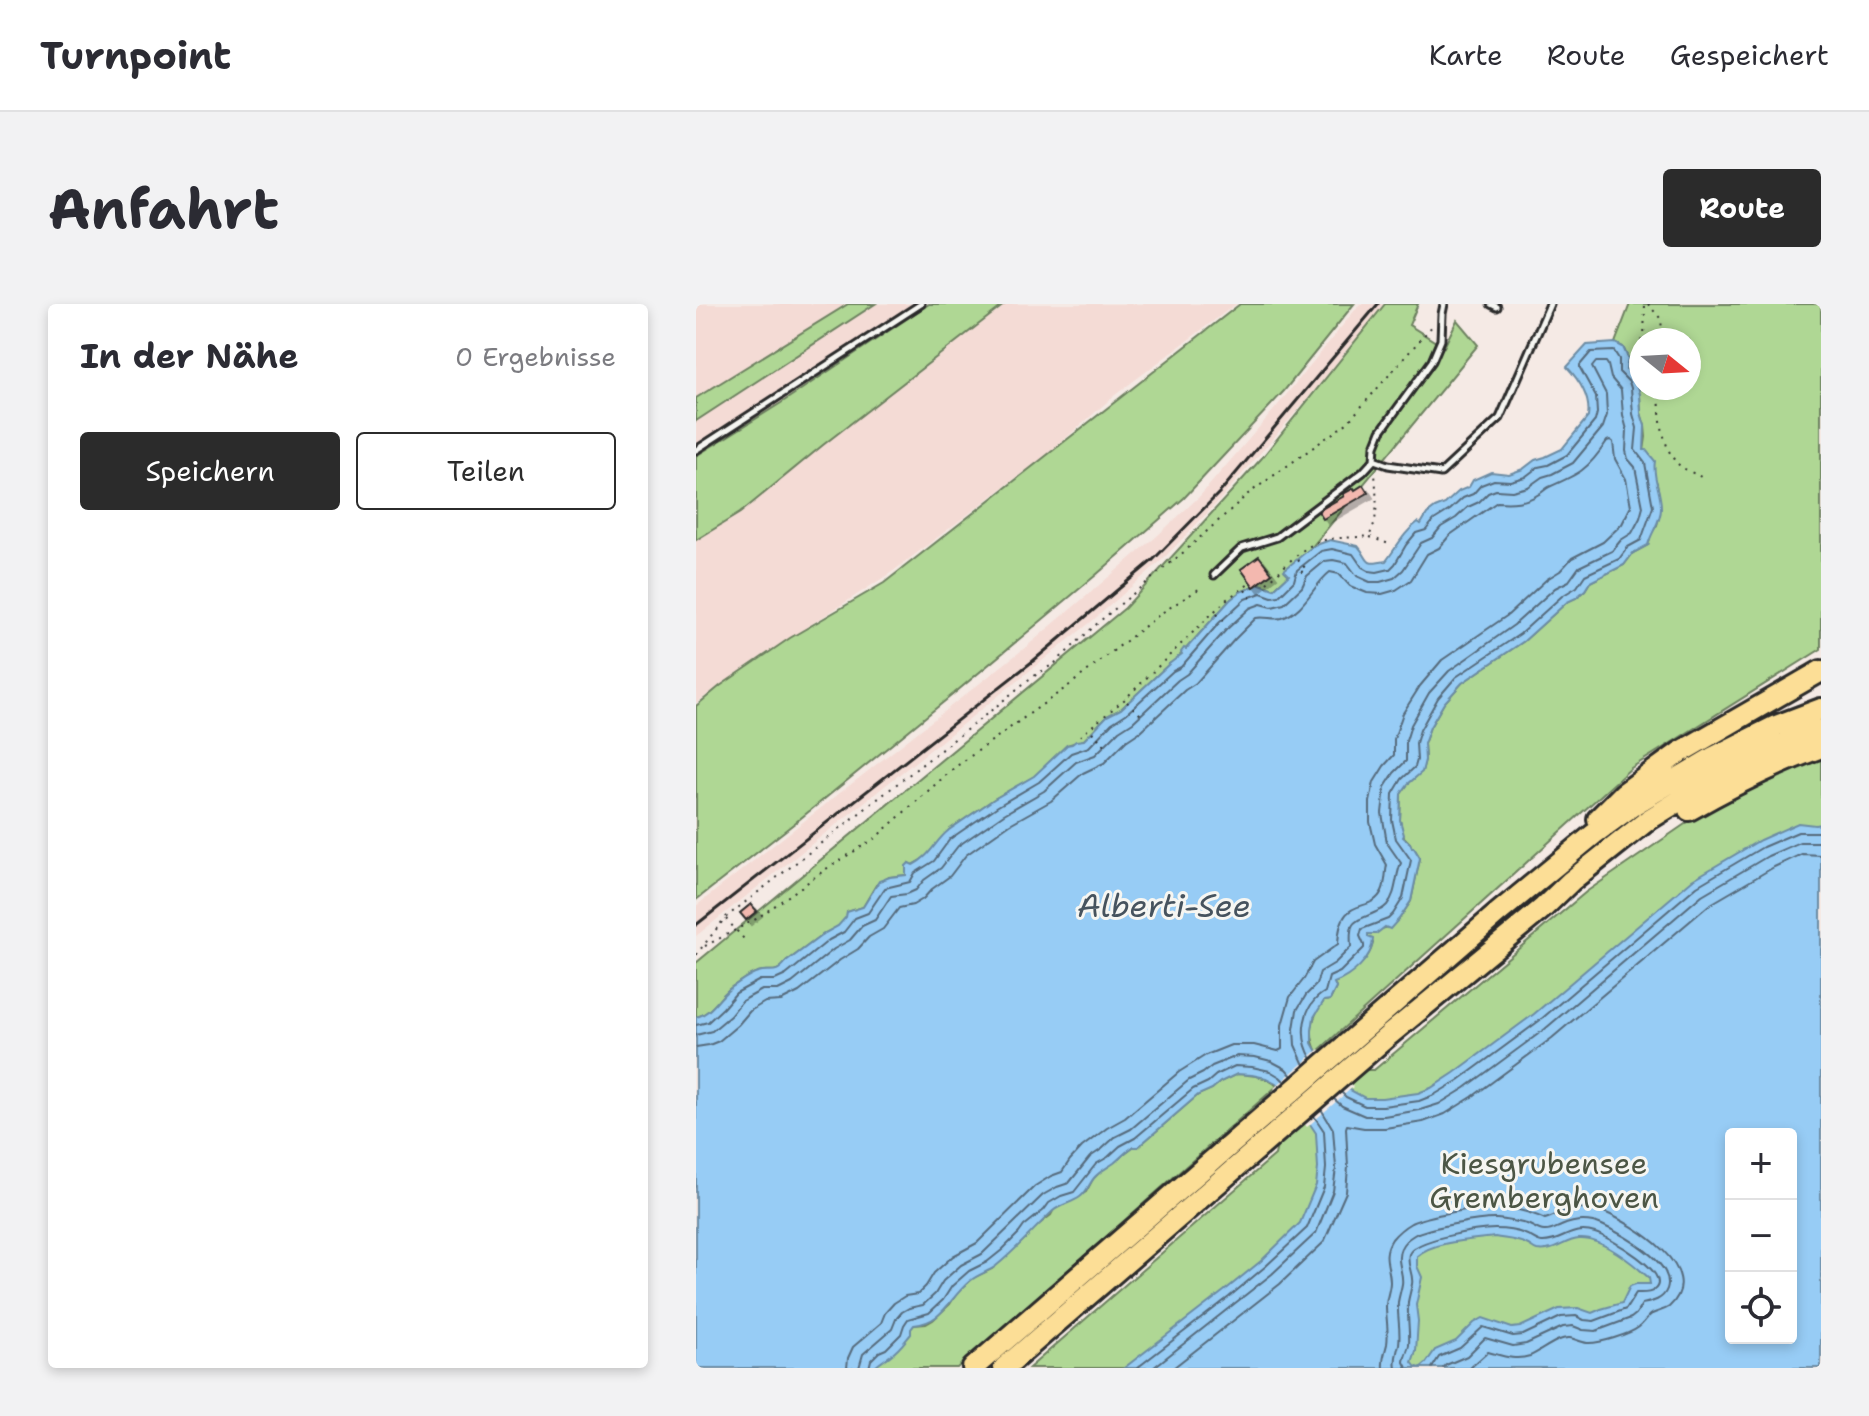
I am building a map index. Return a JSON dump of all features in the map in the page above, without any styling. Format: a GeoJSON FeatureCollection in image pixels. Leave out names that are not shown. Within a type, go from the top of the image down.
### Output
{"type":"FeatureCollection","features":[{"type":"Feature","properties":{"kind":"highway"},"geometry":{"type":"LineString","coordinates":[[1004,1368],[1352,1054],[1624,793],[1689,747],[1821,671]]}},
{"type":"Feature","properties":{"kind":"highway"},"geometry":{"type":"LineString","coordinates":[[1532,884],[1594,834],[1712,758],[1776,726],[1821,709]]}},
{"type":"Feature","properties":{"kind":"highway"},"geometry":{"type":"LineString","coordinates":[[1543,908],[1571,881],[1648,820],[1726,772],[1821,730]]}},
{"type":"Feature","properties":{"kind":"highway"},"geometry":{"type":"LineString","coordinates":[[1352,1054],[1543,908],[1687,811],[1747,779],[1821,747]]}},
{"type":"Feature","properties":{"kind":"highway"},"geometry":{"type":"LineString","coordinates":[[973,1368],[1277,1119]]}},
{"type":"Feature","properties":{"kind":"lane"},"geometry":{"type":"LineString","coordinates":[[696,450],[921,304]]}},
{"type":"Feature","properties":{"kind":"lane"},"geometry":{"type":"LineString","coordinates":[[1214,575],[1242,548],[1277,537],[1363,472],[1374,460],[1381,431],[1432,361],[1441,340],[1444,304]]}},
{"type":"Feature","properties":{"kind":"lane"},"geometry":{"type":"LineString","coordinates":[[1374,460],[1441,473],[1500,418],[1550,304]]}},
{"type":"Feature","properties":{"kind":"path"},"geometry":{"type":"LineString","coordinates":[[1645,328],[1647,304]]}},
{"type":"Feature","properties":{"kind":"path"},"geometry":{"type":"LineString","coordinates":[[1647,304],[1660,318],[1662,328]]}},
{"type":"Feature","properties":{"kind":"path"},"geometry":{"type":"LineString","coordinates":[[696,955],[725,918],[1028,680],[1055,663],[1248,494],[1347,423],[1442,314]]}},
{"type":"Feature","properties":{"kind":"path"},"geometry":{"type":"LineString","coordinates":[[1660,400],[1660,415],[1669,450],[1681,467],[1701,477]]}},
{"type":"Feature","properties":{"kind":"path"},"geometry":{"type":"LineString","coordinates":[[1369,536],[1376,515],[1374,460]]}},
{"type":"Feature","properties":{"kind":"path"},"geometry":{"type":"LineString","coordinates":[[1267,583],[1313,544],[1369,536],[1389,544]]}},
{"type":"Feature","properties":{"kind":"path"},"geometry":{"type":"LineString","coordinates":[[1298,560],[1306,569],[1300,573]]}},
{"type":"Feature","properties":{"kind":"path"},"geometry":{"type":"LineString","coordinates":[[1080,736],[1125,699],[1227,599],[1249,584]]}},
{"type":"Feature","properties":{"kind":"path"},"geometry":{"type":"LineString","coordinates":[[703,947],[756,919],[874,839],[954,768],[1071,684],[1163,612],[1202,587]]}},
{"type":"Feature","properties":{"kind":"path"},"geometry":{"type":"LineString","coordinates":[[1245,590],[1254,603]]}},
{"type":"Feature","properties":{"kind":"path"},"geometry":{"type":"LineString","coordinates":[[1217,614],[1226,624]]}},
{"type":"Feature","properties":{"kind":"path"},"geometry":{"type":"LineString","coordinates":[[1127,702],[1142,716]]}},
{"type":"Feature","properties":{"kind":"path"},"geometry":{"type":"LineString","coordinates":[[1092,732],[1109,749]]}},
{"type":"Feature","properties":{"kind":"path"},"geometry":{"type":"LineString","coordinates":[[725,918],[744,939]]}},
{"type":"Feature","properties":{"kind":"shaded area"},"geometry":{"type":"Polygon","coordinates":[[[696,304],[848,304],[696,398],[696,304]]]}},
{"type":"Feature","properties":{"kind":"shaded area"},"geometry":{"type":"Polygon","coordinates":[[[875,304],[929,304],[696,456],[696,421],[875,304]]]}},
{"type":"Feature","properties":{"kind":"shaded area"},"geometry":{"type":"Polygon","coordinates":[[[1005,304],[1236,304],[1115,395],[1050,452],[892,572],[696,703],[696,540],[740,513],[1005,304]]]}},
{"type":"Feature","properties":{"kind":"shaded area"},"geometry":{"type":"Polygon","coordinates":[[[1360,304],[1384,304],[1219,501],[1162,560],[1091,622],[696,936],[696,906],[1026,647],[1200,496],[1360,304]]]}},
{"type":"Feature","properties":{"kind":"green space"},"geometry":{"type":"Polygon","coordinates":[[[848,304],[875,304],[696,421],[696,398],[848,304]]]}},
{"type":"Feature","properties":{"kind":"green space"},"geometry":{"type":"Polygon","coordinates":[[[929,304],[1005,304],[740,513],[696,540],[696,456],[929,304]]]}},
{"type":"Feature","properties":{"kind":"green space"},"geometry":{"type":"Polygon","coordinates":[[[1240,304],[1354,304],[1284,391],[1184,498],[951,696],[696,900],[696,706],[790,638],[884,583],[1240,304]]]}},
{"type":"Feature","properties":{"kind":"green space"},"geometry":{"type":"Polygon","coordinates":[[[1385,304],[1418,304],[1409,325],[1444,347],[1457,320],[1478,345],[1312,547],[1285,571],[1289,575],[1274,589],[1260,584],[1240,592],[1175,661],[1121,709],[1107,716],[1084,740],[1067,745],[1035,776],[949,830],[928,856],[912,865],[909,863],[906,875],[889,877],[876,885],[863,907],[847,912],[847,917],[839,926],[825,933],[779,969],[758,972],[746,978],[708,1011],[696,1017],[696,963],[1125,608],[1261,459],[1385,304]]]}},
{"type":"Feature","properties":{"kind":"green space"},"geometry":{"type":"Polygon","coordinates":[[[1630,304],[1821,304],[1821,649],[1631,768],[1317,1052],[1312,1032],[1314,1019],[1324,1001],[1330,1000],[1336,988],[1334,983],[1363,962],[1373,943],[1368,933],[1388,927],[1399,919],[1411,901],[1420,858],[1403,836],[1401,794],[1422,771],[1424,744],[1444,703],[1462,683],[1524,641],[1585,590],[1590,582],[1624,565],[1633,553],[1648,545],[1657,525],[1659,495],[1644,451],[1646,437],[1640,400],[1701,400],[1701,328],[1629,328],[1629,372],[1623,347],[1615,343],[1630,304]]]}},
{"type":"Feature","properties":{"kind":"green space","name":"Kiesgrubensee Gremberghoven"},"geometry":{"type":"Polygon","coordinates":[[[1821,758],[1821,1368],[1029,1368],[1275,1155],[1277,1146],[1364,1070],[1374,1070],[1586,892],[1688,822],[1792,768],[1821,758]]]}},
{"type":"Feature","properties":{"kind":"green space"},"geometry":{"type":"Polygon","coordinates":[[[1237,1074],[1263,1078],[1277,1086],[957,1368],[874,1368],[914,1325],[933,1320],[973,1278],[992,1269],[1054,1209],[1086,1192],[1101,1171],[1133,1147],[1138,1147],[1198,1095],[1237,1074]]]}},
{"type":"Feature","properties":{"kind":"water","name":"Alberti-See"},"geometry":{"type":"Polygon","coordinates":[[[1615,343],[1623,347],[1628,358],[1629,400],[1640,400],[1645,426],[1644,450],[1655,461],[1661,507],[1658,521],[1648,545],[1633,553],[1624,565],[1590,582],[1585,590],[1524,641],[1462,683],[1444,703],[1424,744],[1422,772],[1401,794],[1403,837],[1420,858],[1411,901],[1390,929],[1385,927],[1376,934],[1368,934],[1373,939],[1365,960],[1334,983],[1336,988],[1330,1000],[1324,1001],[1314,1017],[1312,1043],[1350,1090],[1365,1098],[1418,1093],[1431,1088],[1534,1014],[1692,880],[1760,840],[1798,823],[1821,824],[1821,1368],[1420,1368],[1124,1368],[1261,1261],[1300,1223],[1316,1185],[1316,1133],[1310,1124],[1276,1083],[1266,1078],[1237,1074],[1198,1095],[1138,1147],[1130,1149],[1099,1173],[1082,1195],[1053,1211],[996,1266],[970,1281],[939,1314],[914,1325],[911,1334],[899,1348],[874,1368],[696,1368],[696,1017],[708,1011],[730,989],[749,976],[779,969],[838,926],[847,912],[863,907],[879,881],[906,875],[906,866],[924,857],[949,830],[1034,776],[1067,745],[1084,740],[1107,716],[1121,709],[1182,654],[1184,648],[1240,592],[1260,584],[1274,589],[1289,575],[1284,570],[1312,547],[1330,540],[1358,546],[1370,562],[1386,561],[1413,526],[1418,522],[1421,524],[1427,514],[1469,487],[1473,480],[1491,472],[1509,474],[1562,449],[1588,417],[1584,390],[1567,367],[1587,345],[1615,343]],[[1495,1237],[1433,1247],[1417,1256],[1422,1277],[1416,1305],[1416,1351],[1412,1362],[1420,1368],[1435,1350],[1456,1341],[1483,1318],[1512,1328],[1559,1309],[1578,1308],[1592,1313],[1622,1303],[1630,1286],[1650,1284],[1649,1278],[1617,1252],[1588,1240],[1574,1240],[1543,1250],[1519,1241],[1495,1237]]]}},
{"type":"Feature","properties":{"kind":"pier"},"geometry":{"type":"Polygon","coordinates":[[[1319,1049],[1353,1087],[1307,1127],[1274,1088],[1319,1049]]]}},
{"type":"Feature","properties":{"kind":"building"},"geometry":{"type":"Polygon","coordinates":[[[1363,485],[1368,493],[1323,519],[1318,511],[1363,485]]]}},
{"type":"Feature","properties":{"kind":"building"},"geometry":{"type":"Polygon","coordinates":[[[1259,556],[1272,573],[1254,587],[1241,569],[1259,556]]]}},
{"type":"Feature","properties":{"kind":"building"},"geometry":{"type":"Polygon","coordinates":[[[751,904],[757,911],[746,920],[740,913],[751,904]]]}},
{"type":"Feature","properties":{"kind":"railway"},"geometry":{"type":"LineString","coordinates":[[696,925],[1033,661],[1153,560],[1221,491],[1378,304]]}}]}
